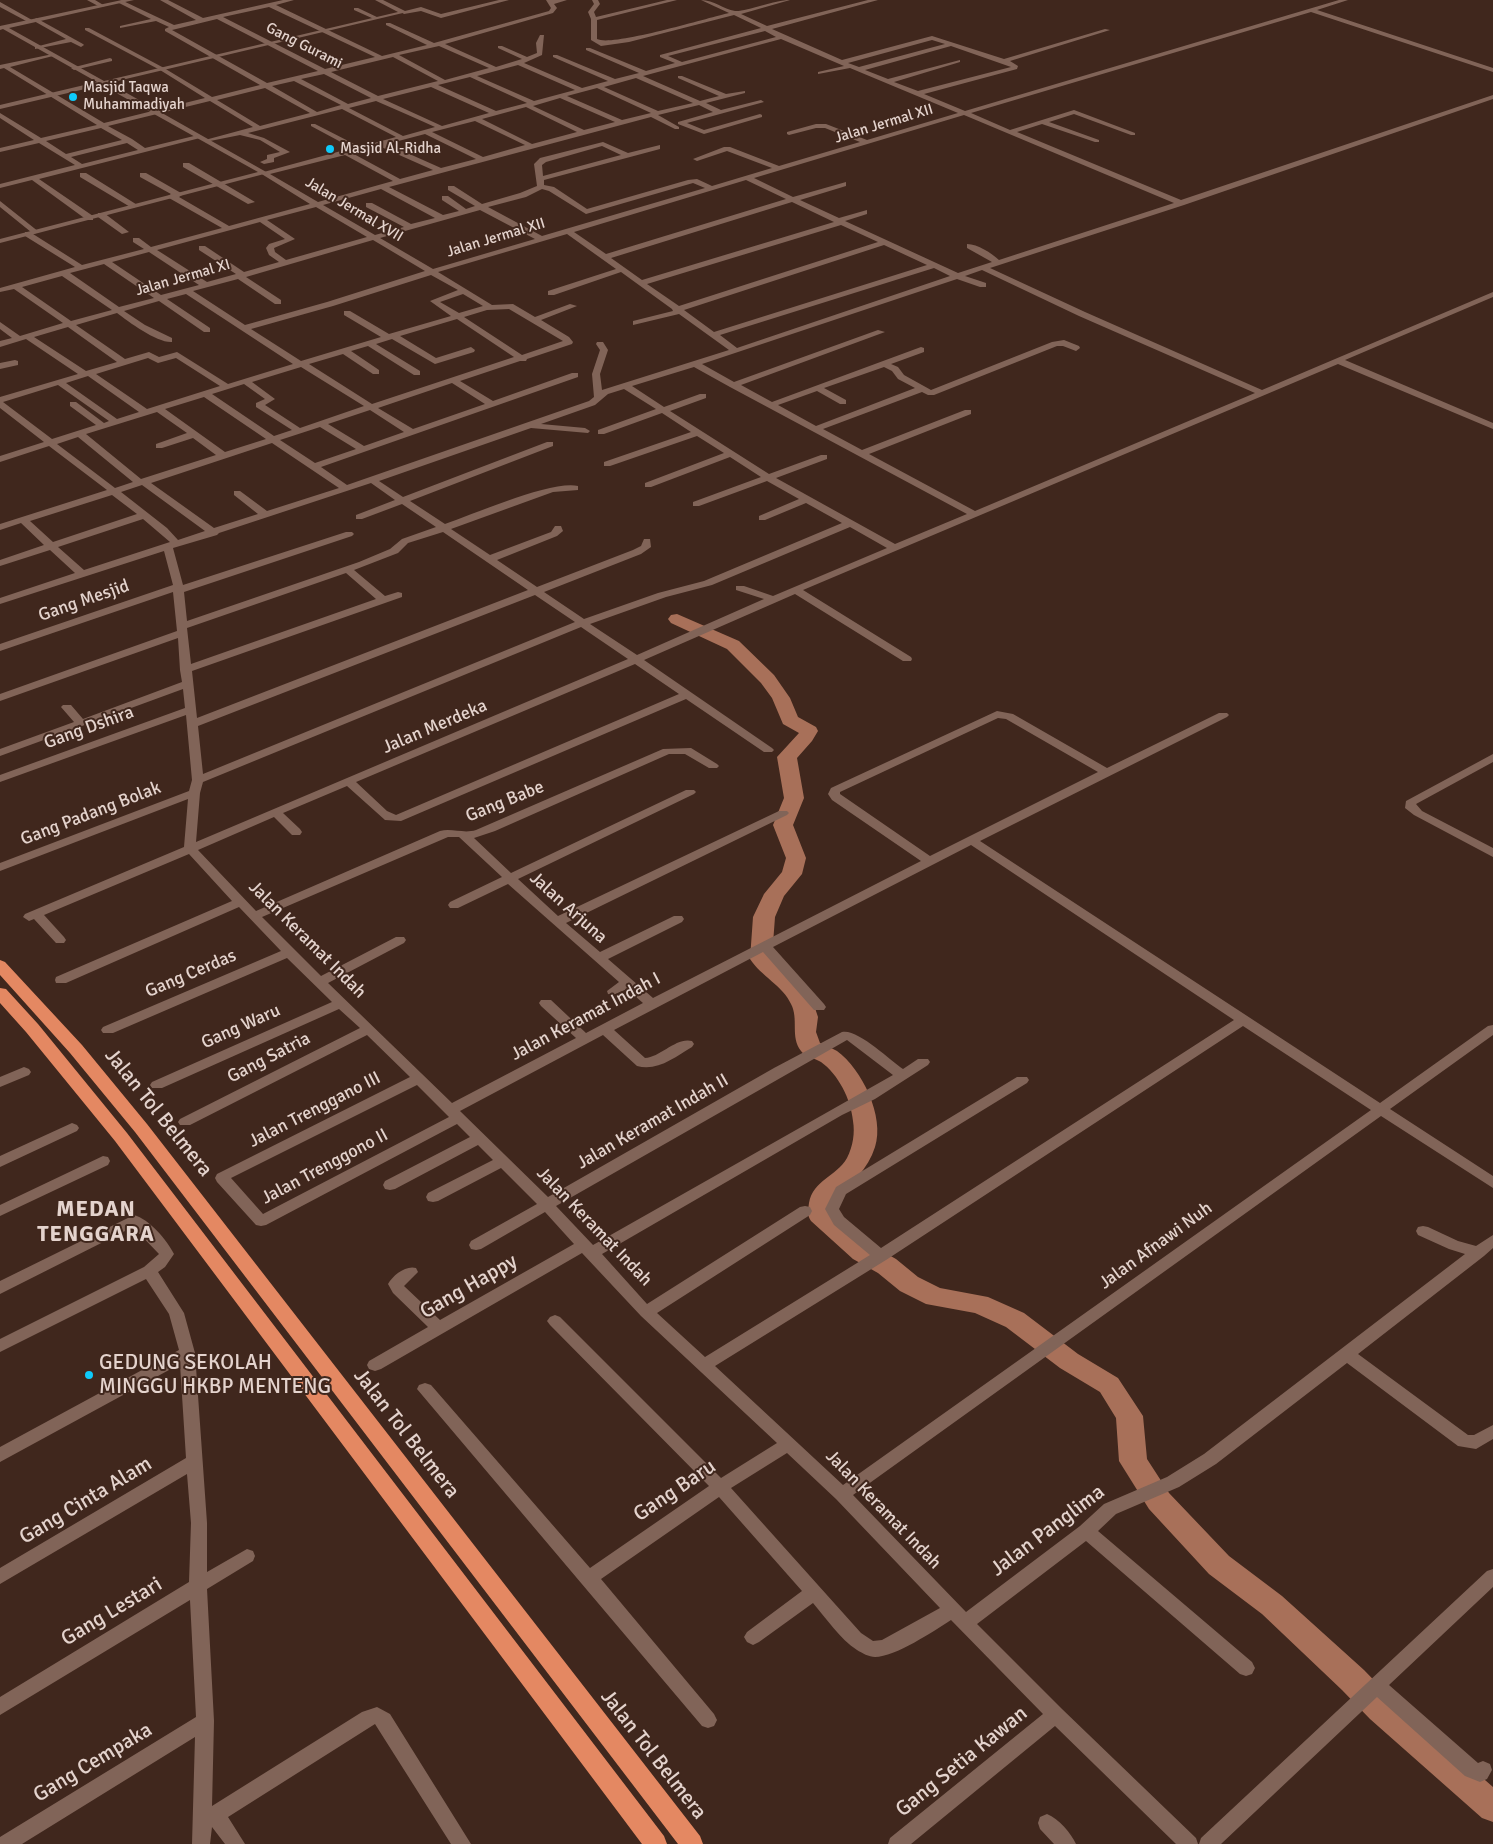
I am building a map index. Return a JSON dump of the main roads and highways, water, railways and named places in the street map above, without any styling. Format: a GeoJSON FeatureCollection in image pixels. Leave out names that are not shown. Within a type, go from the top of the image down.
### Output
{"type":"FeatureCollection","features":[{"type":"Feature","properties":{"kind":"highway","name":"Jalan Tol Belmera"},"geometry":{"type":"LineString","coordinates":[[0,965],[76,1049],[141,1128],[692,1844]]}},
{"type":"Feature","properties":{"kind":"highway"},"geometry":{"type":"LineString","coordinates":[[0,993],[50,1050],[121,1137],[656,1844]]}},
{"type":"Feature","properties":{"kind":"waterway"},"geometry":{"type":"LineString","coordinates":[[677,619],[733,645],[768,679],[781,698],[790,720],[809,731],[787,757],[794,798],[783,825],[796,858],[792,874],[774,894],[764,917],[761,959],[793,990],[802,1002],[807,1017],[805,1032],[810,1048],[829,1056],[840,1067],[856,1091],[865,1119],[866,1133],[864,1146],[858,1159],[847,1174],[823,1194],[820,1215],[862,1252],[887,1266],[909,1284],[935,1297],[979,1304],[1015,1320],[1069,1361],[1109,1385],[1129,1416],[1133,1461],[1159,1501],[1219,1565],[1272,1605],[1353,1680],[1381,1709],[1493,1807]]}},
{"type":"Feature","properties":{"kind":"place","name":"Masjid Taqwa Muhammadiyah"},"geometry":{"type":"Point","coordinates":[73,97]}},
{"type":"Feature","properties":{"kind":"place","name":"Masjid Al-Ridha"},"geometry":{"type":"Point","coordinates":[330,149]}},
{"type":"Feature","properties":{"kind":"place","name":"GEDUNG SEKOLAH MINGGU HKBP MENTENG"},"geometry":{"type":"Point","coordinates":[89,1375]}},
{"type":"Feature","properties":{"kind":"district","name":"MEDAN TENGGARA"},"geometry":{"type":"Point","coordinates":[96,1222]}}]}
